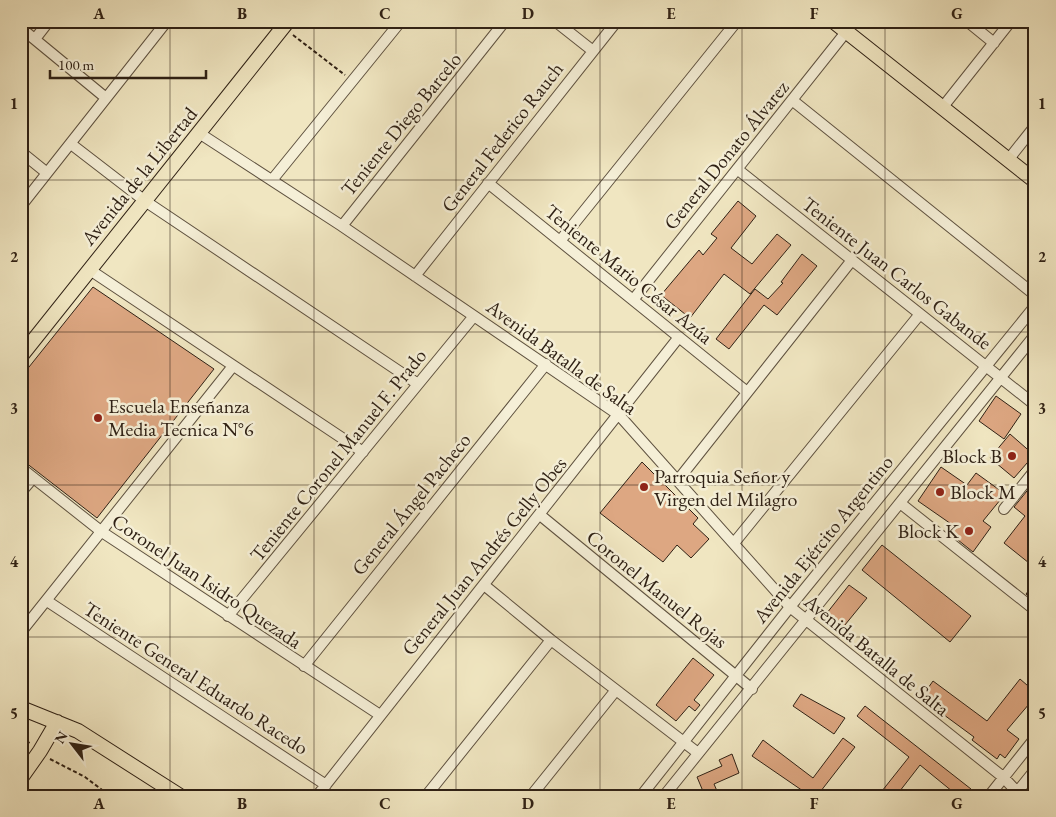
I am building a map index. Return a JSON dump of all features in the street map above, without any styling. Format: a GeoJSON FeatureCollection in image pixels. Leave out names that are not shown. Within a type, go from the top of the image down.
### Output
{"type":"FeatureCollection","features":[{"type":"Feature","properties":{"kind":"main road"},"geometry":{"type":"LineString","coordinates":[[833,21],[1035,181]]}},
{"type":"Feature","properties":{"kind":"main road","name":"Avenida de la Libertad"},"geometry":{"type":"LineString","coordinates":[[21,356],[199,133],[282,23]]}},
{"type":"Feature","properties":{"kind":"main road"},"geometry":{"type":"LineString","coordinates":[[21,708],[93,739],[180,796]]}},
{"type":"Feature","properties":{"kind":"main road"},"geometry":{"type":"LineString","coordinates":[[21,778],[57,722]]}},
{"type":"Feature","properties":{"kind":"street"},"geometry":{"type":"LineString","coordinates":[[35,38],[49,21]]}},
{"type":"Feature","properties":{"kind":"street"},"geometry":{"type":"LineString","coordinates":[[21,206],[166,21]]}},
{"type":"Feature","properties":{"kind":"street"},"geometry":{"type":"LineString","coordinates":[[272,180],[401,21]]}},
{"type":"Feature","properties":{"kind":"street","name":"Teniente Diego Barcelo"},"geometry":{"type":"LineString","coordinates":[[342,226],[506,21]]}},
{"type":"Feature","properties":{"kind":"street"},"geometry":{"type":"LineString","coordinates":[[555,21],[593,51]]}},
{"type":"Feature","properties":{"kind":"street","name":"General Federico Rauch"},"geometry":{"type":"LineString","coordinates":[[415,276],[617,21]]}},
{"type":"Feature","properties":{"kind":"street"},"geometry":{"type":"LineString","coordinates":[[560,241],[737,21]]}},
{"type":"Feature","properties":{"kind":"street"},"geometry":{"type":"LineString","coordinates":[[967,21],[994,43]]}},
{"type":"Feature","properties":{"kind":"street"},"geometry":{"type":"LineString","coordinates":[[942,108],[1011,21]]}},
{"type":"Feature","properties":{"kind":"street"},"geometry":{"type":"LineString","coordinates":[[21,28],[106,98]]}},
{"type":"Feature","properties":{"kind":"street","name":"General Donato Álvarez"},"geometry":{"type":"LineString","coordinates":[[633,300],[846,32]]}},
{"type":"Feature","properties":{"kind":"street"},"geometry":{"type":"LineString","coordinates":[[792,100],[1035,295]]}},
{"type":"Feature","properties":{"kind":"street"},"geometry":{"type":"LineString","coordinates":[[1008,160],[1035,126]]}},
{"type":"Feature","properties":{"kind":"street","name":"Avenida Batalla de Salta"},"geometry":{"type":"LineString","coordinates":[[199,133],[342,226],[619,415],[790,607],[1003,777],[1017,794]]}},
{"type":"Feature","properties":{"kind":"street"},"geometry":{"type":"LineString","coordinates":[[71,144],[145,201],[418,384]]}},
{"type":"Feature","properties":{"kind":"street"},"geometry":{"type":"LineString","coordinates":[[21,152],[47,173]]}},
{"type":"Feature","properties":{"kind":"street","name":"Teniente Juan Carlos Gabande"},"geometry":{"type":"LineString","coordinates":[[737,169],[1035,405]]}},
{"type":"Feature","properties":{"kind":"street","name":"Teniente Mario César Azúa"},"geometry":{"type":"LineString","coordinates":[[488,184],[747,392]]}},
{"type":"Feature","properties":{"kind":"street"},"geometry":{"type":"LineString","coordinates":[[678,480],[852,260]]}},
{"type":"Feature","properties":{"kind":"street"},"geometry":{"type":"LineString","coordinates":[[90,270],[363,452]]}},
{"type":"Feature","properties":{"kind":"street","name":"Avenida Ejército Argentino"},"geometry":{"type":"LineString","coordinates":[[641,796],[790,607],[1035,306]]}},
{"type":"Feature","properties":{"kind":"street"},"geometry":{"type":"LineString","coordinates":[[734,543],[920,314]]}},
{"type":"Feature","properties":{"kind":"street","name":"Teniente Coronel Manuel F. Prado"},"geometry":{"type":"LineString","coordinates":[[228,616],[474,316]]}},
{"type":"Feature","properties":{"kind":"street","name":"Avenida Ejército Argentino"},"geometry":{"type":"LineString","coordinates":[[664,796],[1035,335]]}},
{"type":"Feature","properties":{"kind":"street","name":"General Juan Andrés Gelly Obes"},"geometry":{"type":"LineString","coordinates":[[317,796],[679,337]]}},
{"type":"Feature","properties":{"kind":"street","name":"General Ángel Pacheco"},"geometry":{"type":"LineString","coordinates":[[304,666],[546,364]]}},
{"type":"Feature","properties":{"kind":"street"},"geometry":{"type":"LineString","coordinates":[[21,632],[233,366]]}},
{"type":"Feature","properties":{"kind":"street","name":"Coronel Juan Isidro Quezada"},"geometry":{"type":"LineString","coordinates":[[21,468],[102,532],[380,715]]}},
{"type":"Feature","properties":{"kind":"street"},"geometry":{"type":"LineString","coordinates":[[1004,509],[1035,470]]}},
{"type":"Feature","properties":{"kind":"street"},"geometry":{"type":"LineString","coordinates":[[21,492],[33,478]]}},
{"type":"Feature","properties":{"kind":"street"},"geometry":{"type":"LineString","coordinates":[[900,503],[1035,610]]}},
{"type":"Feature","properties":{"kind":"street","name":"Coronel Manuel Rojas"},"geometry":{"type":"LineString","coordinates":[[540,515],[752,689]]}},
{"type":"Feature","properties":{"kind":"street"},"geometry":{"type":"LineString","coordinates":[[484,585],[551,640],[698,753]]}},
{"type":"Feature","properties":{"kind":"street","name":"Teniente General Eduardo Racedo"},"geometry":{"type":"LineString","coordinates":[[47,601],[326,785]]}},
{"type":"Feature","properties":{"kind":"street"},"geometry":{"type":"LineString","coordinates":[[426,796],[551,640]]}},
{"type":"Feature","properties":{"kind":"street"},"geometry":{"type":"LineString","coordinates":[[531,796],[616,690]]}},
{"type":"Feature","properties":{"kind":"street"},"geometry":{"type":"LineString","coordinates":[[989,796],[1035,738]]}},
{"type":"Feature","properties":{"kind":"street"},"geometry":{"type":"LineString","coordinates":[[1017,794],[1035,770]]}},
{"type":"Feature","properties":{"kind":"path"},"geometry":{"type":"LineString","coordinates":[[282,23],[352,81]]}},
{"type":"Feature","properties":{"kind":"path"},"geometry":{"type":"LineString","coordinates":[[21,737],[52,760],[85,777],[110,796]]}},
{"type":"Feature","properties":{"kind":"building"},"geometry":{"type":"Polygon","coordinates":[[[738,201],[756,216],[731,248],[752,264],[777,234],[791,245],[750,294],[724,274],[690,318],[661,295],[699,250],[703,255],[717,238],[711,234],[738,201]]]}},
{"type":"Feature","properties":{"kind":"building"},"geometry":{"type":"Polygon","coordinates":[[[802,254],[817,266],[777,315],[764,305],[729,349],[716,339],[755,289],[768,299],[783,283],[781,282],[802,254]]]}},
{"type":"Feature","properties":{"kind":"building","name":"Escuela Enseñanza Media Tecnica N°6"},"geometry":{"type":"Polygon","coordinates":[[[93,287],[214,369],[97,518],[21,459],[21,377],[93,287]]]}},
{"type":"Feature","properties":{"kind":"building"},"geometry":{"type":"Polygon","coordinates":[[[996,396],[1021,414],[1004,439],[979,421],[996,396]]]}},
{"type":"Feature","properties":{"kind":"building","name":"Block B"},"geometry":{"type":"Polygon","coordinates":[[[1010,434],[1034,455],[1014,478],[990,458],[1010,434]]]}},
{"type":"Feature","properties":{"kind":"building","name":"Parroquia Señor y Virgen del Milagro"},"geometry":{"type":"Polygon","coordinates":[[[642,462],[698,518],[693,524],[709,539],[691,558],[677,545],[663,562],[600,513],[642,462]]]}},
{"type":"Feature","properties":{"kind":"building"},"geometry":{"type":"Polygon","coordinates":[[[941,467],[967,485],[976,473],[1005,494],[983,521],[991,527],[973,552],[948,532],[954,526],[918,501],[941,467]]]}},
{"type":"Feature","properties":{"kind":"building"},"geometry":{"type":"Polygon","coordinates":[[[1035,481],[1035,556],[1029,563],[1004,543],[1025,516],[1014,507],[1035,481]]]}},
{"type":"Feature","properties":{"kind":"building"},"geometry":{"type":"Polygon","coordinates":[[[882,545],[971,616],[950,642],[862,570],[882,545]]]}},
{"type":"Feature","properties":{"kind":"building"},"geometry":{"type":"Polygon","coordinates":[[[1035,582],[1035,601],[1026,594],[1035,582]]]}},
{"type":"Feature","properties":{"kind":"building"},"geometry":{"type":"Polygon","coordinates":[[[849,585],[867,598],[840,631],[823,618],[849,585]]]}},
{"type":"Feature","properties":{"kind":"building"},"geometry":{"type":"Polygon","coordinates":[[[693,658],[714,675],[694,700],[700,705],[695,711],[689,706],[676,721],[656,705],[693,658]]]}},
{"type":"Feature","properties":{"kind":"building"},"geometry":{"type":"Polygon","coordinates":[[[1020,679],[1035,692],[1035,697],[1007,730],[1019,739],[1005,758],[1000,754],[997,759],[972,740],[974,737],[921,698],[933,681],[987,721],[1020,679]]]}},
{"type":"Feature","properties":{"kind":"building"},"geometry":{"type":"Polygon","coordinates":[[[801,694],[845,718],[834,734],[793,706],[801,694]]]}},
{"type":"Feature","properties":{"kind":"building"},"geometry":{"type":"Polygon","coordinates":[[[865,706],[971,789],[966,796],[958,796],[920,765],[896,796],[878,796],[909,757],[857,716],[865,706]]]}},
{"type":"Feature","properties":{"kind":"building"},"geometry":{"type":"Polygon","coordinates":[[[843,738],[855,747],[817,796],[799,796],[803,791],[752,756],[763,740],[813,778],[843,738]]]}},
{"type":"Feature","properties":{"kind":"building"},"geometry":{"type":"Polygon","coordinates":[[[732,754],[739,773],[714,784],[717,791],[705,796],[697,777],[722,766],[719,760],[732,754]]]}},
{"type":"Feature","properties":{"kind":"place","name":"Escuela Enseñanza Media Tecnica N°6"},"geometry":{"type":"Point","coordinates":[98,418]}},
{"type":"Feature","properties":{"kind":"place","name":"Block B"},"geometry":{"type":"Point","coordinates":[1012,456]}},
{"type":"Feature","properties":{"kind":"place","name":"Parroquia Señor y Virgen del Milagro"},"geometry":{"type":"Point","coordinates":[644,487]}},
{"type":"Feature","properties":{"kind":"place","name":"Block M"},"geometry":{"type":"Point","coordinates":[940,492]}},
{"type":"Feature","properties":{"kind":"place","name":"Block K"},"geometry":{"type":"Point","coordinates":[969,531]}}]}
